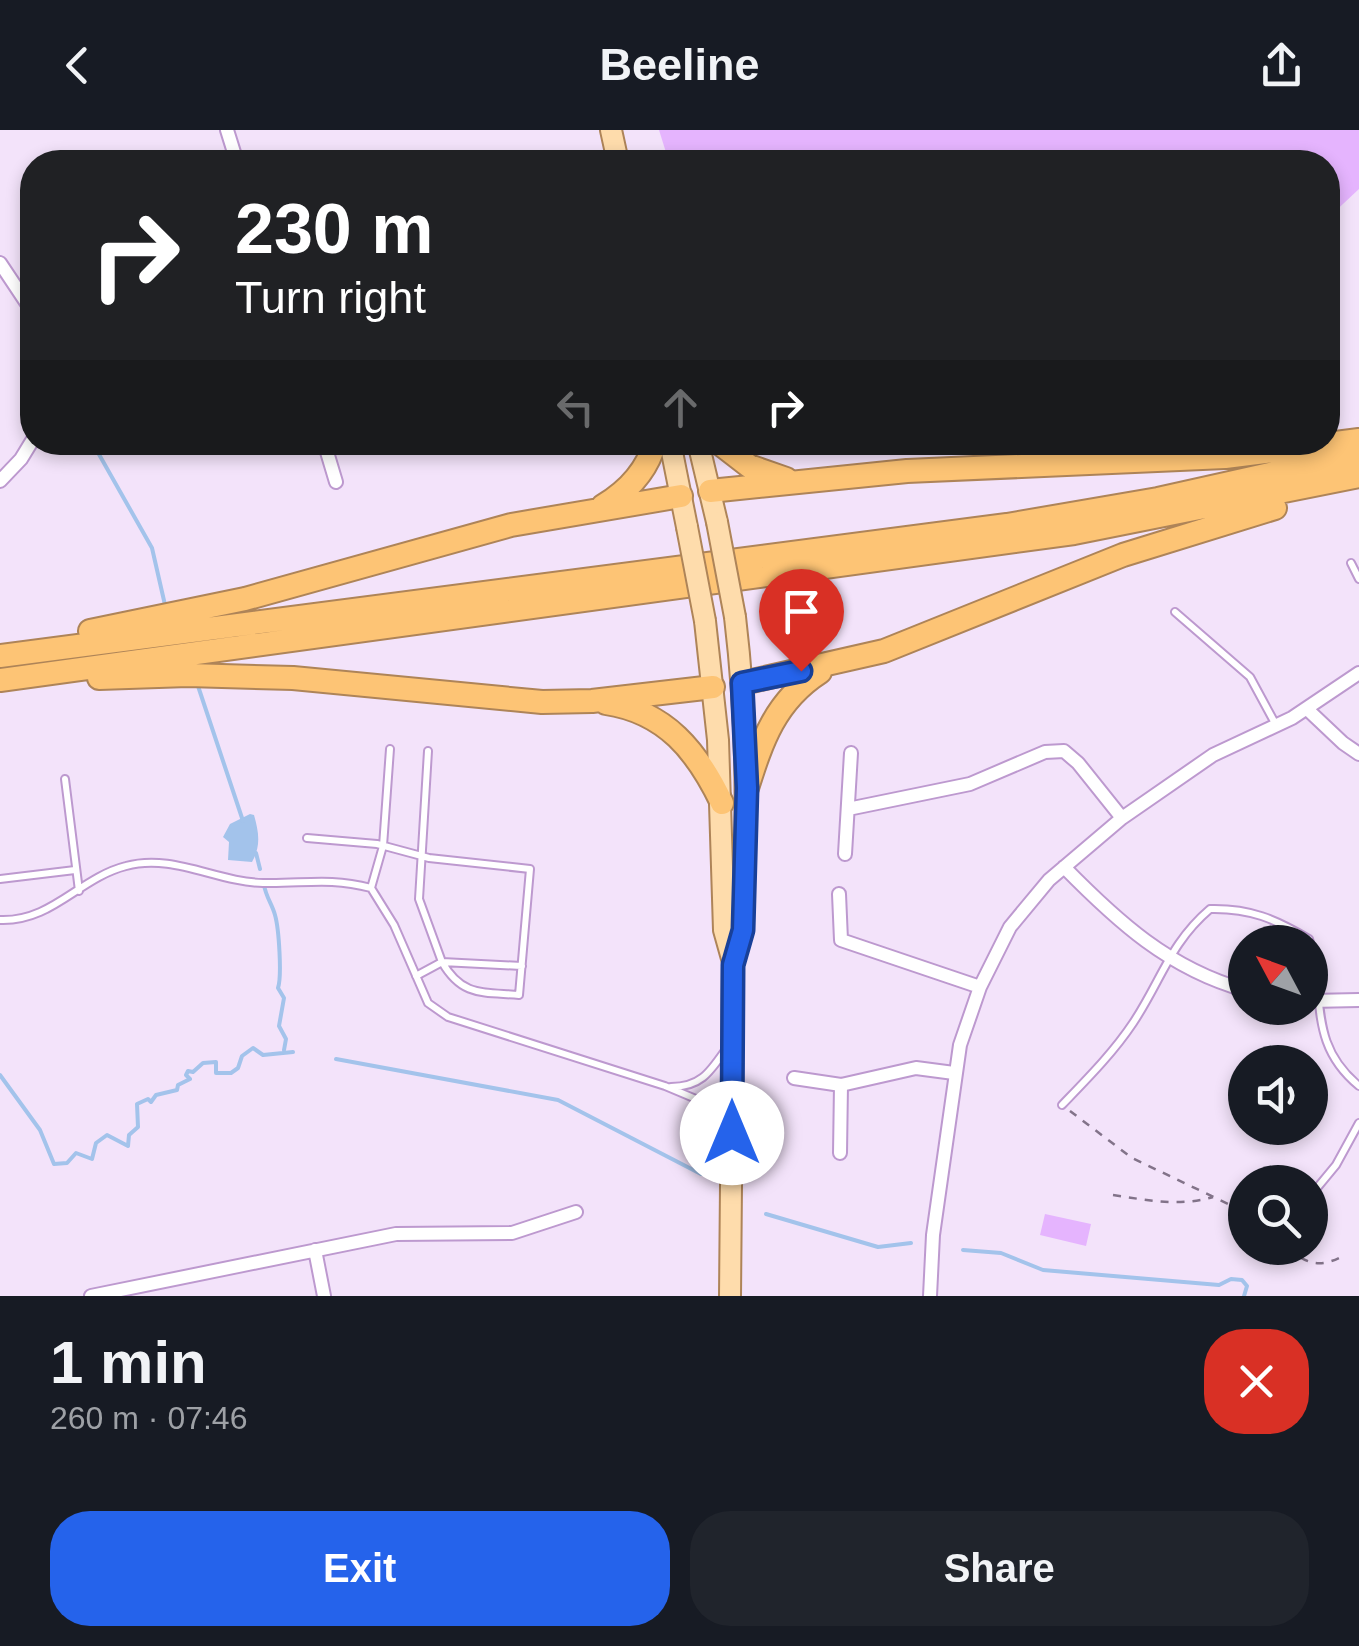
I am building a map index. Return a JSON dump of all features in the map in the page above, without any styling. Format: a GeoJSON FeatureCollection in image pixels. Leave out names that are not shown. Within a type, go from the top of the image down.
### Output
{"type":"FeatureCollection","features":[{"type":"Feature","properties":{"kind":"highway"},"geometry":{"type":"LineString","coordinates":[[0,680],[181,644],[1008,525],[1177,495],[1359,454]]}},
{"type":"Feature","properties":{"kind":"highway"},"geometry":{"type":"LineString","coordinates":[[595,510],[636,480],[649,455]]}},
{"type":"Feature","properties":{"kind":"highway"},"geometry":{"type":"LineString","coordinates":[[735,455],[749,466],[794,482]]}},
{"type":"Feature","properties":{"kind":"highway"},"geometry":{"type":"LineString","coordinates":[[710,492],[973,467],[1241,455]]}},
{"type":"Feature","properties":{"kind":"highway"},"geometry":{"type":"LineString","coordinates":[[0,656],[181,644],[1074,533],[1359,476]]}},
{"type":"Feature","properties":{"kind":"highway"},"geometry":{"type":"LineString","coordinates":[[742,683],[830,665],[934,634],[1162,542],[1359,484]]}},
{"type":"Feature","properties":{"kind":"highway"},"geometry":{"type":"LineString","coordinates":[[181,644],[260,594],[511,525],[681,496]]}},
{"type":"Feature","properties":{"kind":"highway"},"geometry":{"type":"LineString","coordinates":[[0,646],[181,644],[333,681],[519,700],[592,701],[713,687]]}},
{"type":"Feature","properties":{"kind":"highway"},"geometry":{"type":"LineString","coordinates":[[747,788],[775,714],[800,686],[830,665]]}},
{"type":"Feature","properties":{"kind":"highway"},"geometry":{"type":"LineString","coordinates":[[592,701],[642,712],[676,734],[701,763],[722,803]]}},
{"type":"Feature","properties":{"kind":"main road"},"geometry":{"type":"LineString","coordinates":[[673,455],[705,621],[713,687],[722,803],[724,930],[733,965]]}},
{"type":"Feature","properties":{"kind":"main road"},"geometry":{"type":"LineString","coordinates":[[701,455],[735,617],[747,788],[743,930],[733,965],[730,1296]]}},
{"type":"Feature","properties":{"kind":"main road"},"geometry":{"type":"LineString","coordinates":[[681,496],[710,492]]}},
{"type":"Feature","properties":{"kind":"main road"},"geometry":{"type":"LineString","coordinates":[[713,687],[742,683]]}},
{"type":"Feature","properties":{"kind":"street"},"geometry":{"type":"LineString","coordinates":[[0,262],[20,292]]}},
{"type":"Feature","properties":{"kind":"street"},"geometry":{"type":"LineString","coordinates":[[0,481],[24,455]]}},
{"type":"Feature","properties":{"kind":"street"},"geometry":{"type":"LineString","coordinates":[[328,455],[336,482]]}},
{"type":"Feature","properties":{"kind":"street"},"geometry":{"type":"LineString","coordinates":[[930,1296],[933,1235],[960,1045],[980,986],[1010,927],[1064,866],[1122,818],[1192,768],[1306,709],[1359,673]]}},
{"type":"Feature","properties":{"kind":"street"},"geometry":{"type":"LineString","coordinates":[[1306,709],[1359,754]]}},
{"type":"Feature","properties":{"kind":"street"},"geometry":{"type":"LineString","coordinates":[[848,809],[970,784],[1045,752],[1064,751],[1078,762],[1122,818]]}},
{"type":"Feature","properties":{"kind":"street"},"geometry":{"type":"LineString","coordinates":[[845,854],[851,753]]}},
{"type":"Feature","properties":{"kind":"street"},"geometry":{"type":"LineString","coordinates":[[1064,866],[1112,916],[1168,957],[1228,984]]}},
{"type":"Feature","properties":{"kind":"street"},"geometry":{"type":"LineString","coordinates":[[839,894],[841,940],[980,986]]}},
{"type":"Feature","properties":{"kind":"street"},"geometry":{"type":"LineString","coordinates":[[1328,1001],[1359,1000]]}},
{"type":"Feature","properties":{"kind":"street"},"geometry":{"type":"LineString","coordinates":[[794,1078],[841,1084],[916,1068],[954,1074]]}},
{"type":"Feature","properties":{"kind":"street"},"geometry":{"type":"LineString","coordinates":[[840,1153],[841,1084]]}},
{"type":"Feature","properties":{"kind":"street"},"geometry":{"type":"LineString","coordinates":[[91,1296],[409,1233],[512,1233],[576,1212]]}},
{"type":"Feature","properties":{"kind":"street"},"geometry":{"type":"LineString","coordinates":[[315,1250],[324,1296]]}},
{"type":"Feature","properties":{"kind":"lane"},"geometry":{"type":"LineString","coordinates":[[1351,563],[1359,579]]}},
{"type":"Feature","properties":{"kind":"lane"},"geometry":{"type":"LineString","coordinates":[[1176,612],[1250,677],[1276,726]]}},
{"type":"Feature","properties":{"kind":"lane"},"geometry":{"type":"LineString","coordinates":[[370,888],[383,846],[390,749]]}},
{"type":"Feature","properties":{"kind":"lane"},"geometry":{"type":"LineString","coordinates":[[307,838],[383,846],[420,856],[530,869],[520,995],[468,991],[452,979],[442,962],[419,900],[420,856],[428,752]]}},
{"type":"Feature","properties":{"kind":"lane"},"geometry":{"type":"LineString","coordinates":[[66,779],[80,890]]}},
{"type":"Feature","properties":{"kind":"lane"},"geometry":{"type":"LineString","coordinates":[[0,920],[22,921],[123,866],[151,862],[262,883],[342,880],[370,888],[394,925],[428,1003],[448,1018],[665,1086],[696,1099],[732,1133]]}},
{"type":"Feature","properties":{"kind":"lane"},"geometry":{"type":"LineString","coordinates":[[0,879],[76,870]]}},
{"type":"Feature","properties":{"kind":"lane"},"geometry":{"type":"LineString","coordinates":[[1062,1105],[1132,1024],[1168,957],[1188,928],[1210,908],[1240,908],[1285,925]]}},
{"type":"Feature","properties":{"kind":"lane"},"geometry":{"type":"LineString","coordinates":[[416,976],[442,962],[522,966]]}},
{"type":"Feature","properties":{"kind":"lane"},"geometry":{"type":"LineString","coordinates":[[1320,1025],[1325,1044],[1345,1074],[1359,1086]]}},
{"type":"Feature","properties":{"kind":"lane"},"geometry":{"type":"LineString","coordinates":[[665,1086],[688,1087],[700,1082],[732,1040]]}},
{"type":"Feature","properties":{"kind":"lane"},"geometry":{"type":"LineString","coordinates":[[1328,1175],[1359,1123]]}},
{"type":"Feature","properties":{"kind":"path"},"geometry":{"type":"LineString","coordinates":[[1062,1105],[1132,1158],[1228,1204]]}},
{"type":"Feature","properties":{"kind":"path"},"geometry":{"type":"LineString","coordinates":[[1112,1195],[1169,1204],[1214,1197]]}},
{"type":"Feature","properties":{"kind":"path"},"geometry":{"type":"LineString","coordinates":[[1328,1264],[1339,1258]]}},
{"type":"Feature","properties":{"kind":"shaded area"},"geometry":{"type":"Polygon","coordinates":[[[659,130],[1359,130],[1359,189],[1340,207],[1340,150],[665,150],[659,130]]]}},
{"type":"Feature","properties":{"kind":"shaded area"},"geometry":{"type":"Polygon","coordinates":[[[1045,1214],[1091,1224],[1086,1246],[1040,1235],[1045,1214]]]}},
{"type":"Feature","properties":{"kind":"water"},"geometry":{"type":"Polygon","coordinates":[[[254,815],[258,834],[255,856],[252,862],[228,860],[229,842],[223,837],[230,824],[254,815]]]}},
{"type":"Feature","properties":{"kind":"waterway"},"geometry":{"type":"LineString","coordinates":[[99,455],[152,548],[165,605]]}},
{"type":"Feature","properties":{"kind":"waterway"},"geometry":{"type":"LineString","coordinates":[[197,683],[243,821]]}},
{"type":"Feature","properties":{"kind":"waterway"},"geometry":{"type":"LineString","coordinates":[[256,853],[260,869]]}},
{"type":"Feature","properties":{"kind":"waterway"},"geometry":{"type":"LineString","coordinates":[[264,885],[278,931],[278,988],[284,998],[279,1026],[286,1039],[284,1050]]}},
{"type":"Feature","properties":{"kind":"waterway"},"geometry":{"type":"LineString","coordinates":[[0,1075],[40,1130],[54,1164],[67,1163],[76,1153],[92,1159],[96,1143],[107,1135],[128,1146],[129,1135],[138,1127],[137,1104],[177,1090],[178,1085],[190,1079],[188,1071],[193,1072],[203,1063],[216,1062],[216,1073],[231,1073],[253,1048],[263,1055],[293,1052]]}},
{"type":"Feature","properties":{"kind":"waterway"},"geometry":{"type":"LineString","coordinates":[[336,1059],[558,1100],[701,1174]]}},
{"type":"Feature","properties":{"kind":"waterway"},"geometry":{"type":"LineString","coordinates":[[766,1214],[878,1247],[911,1243]]}},
{"type":"Feature","properties":{"kind":"waterway"},"geometry":{"type":"LineString","coordinates":[[963,1250],[1001,1253],[1043,1270],[1219,1285],[1231,1279],[1242,1280],[1247,1286],[1244,1296]]}},
{"type":"Feature","properties":{"kind":"route"},"geometry":{"type":"LineString","coordinates":[[732,1133],[733,965],[743,930],[747,788],[742,683],[801,671]]}}]}
